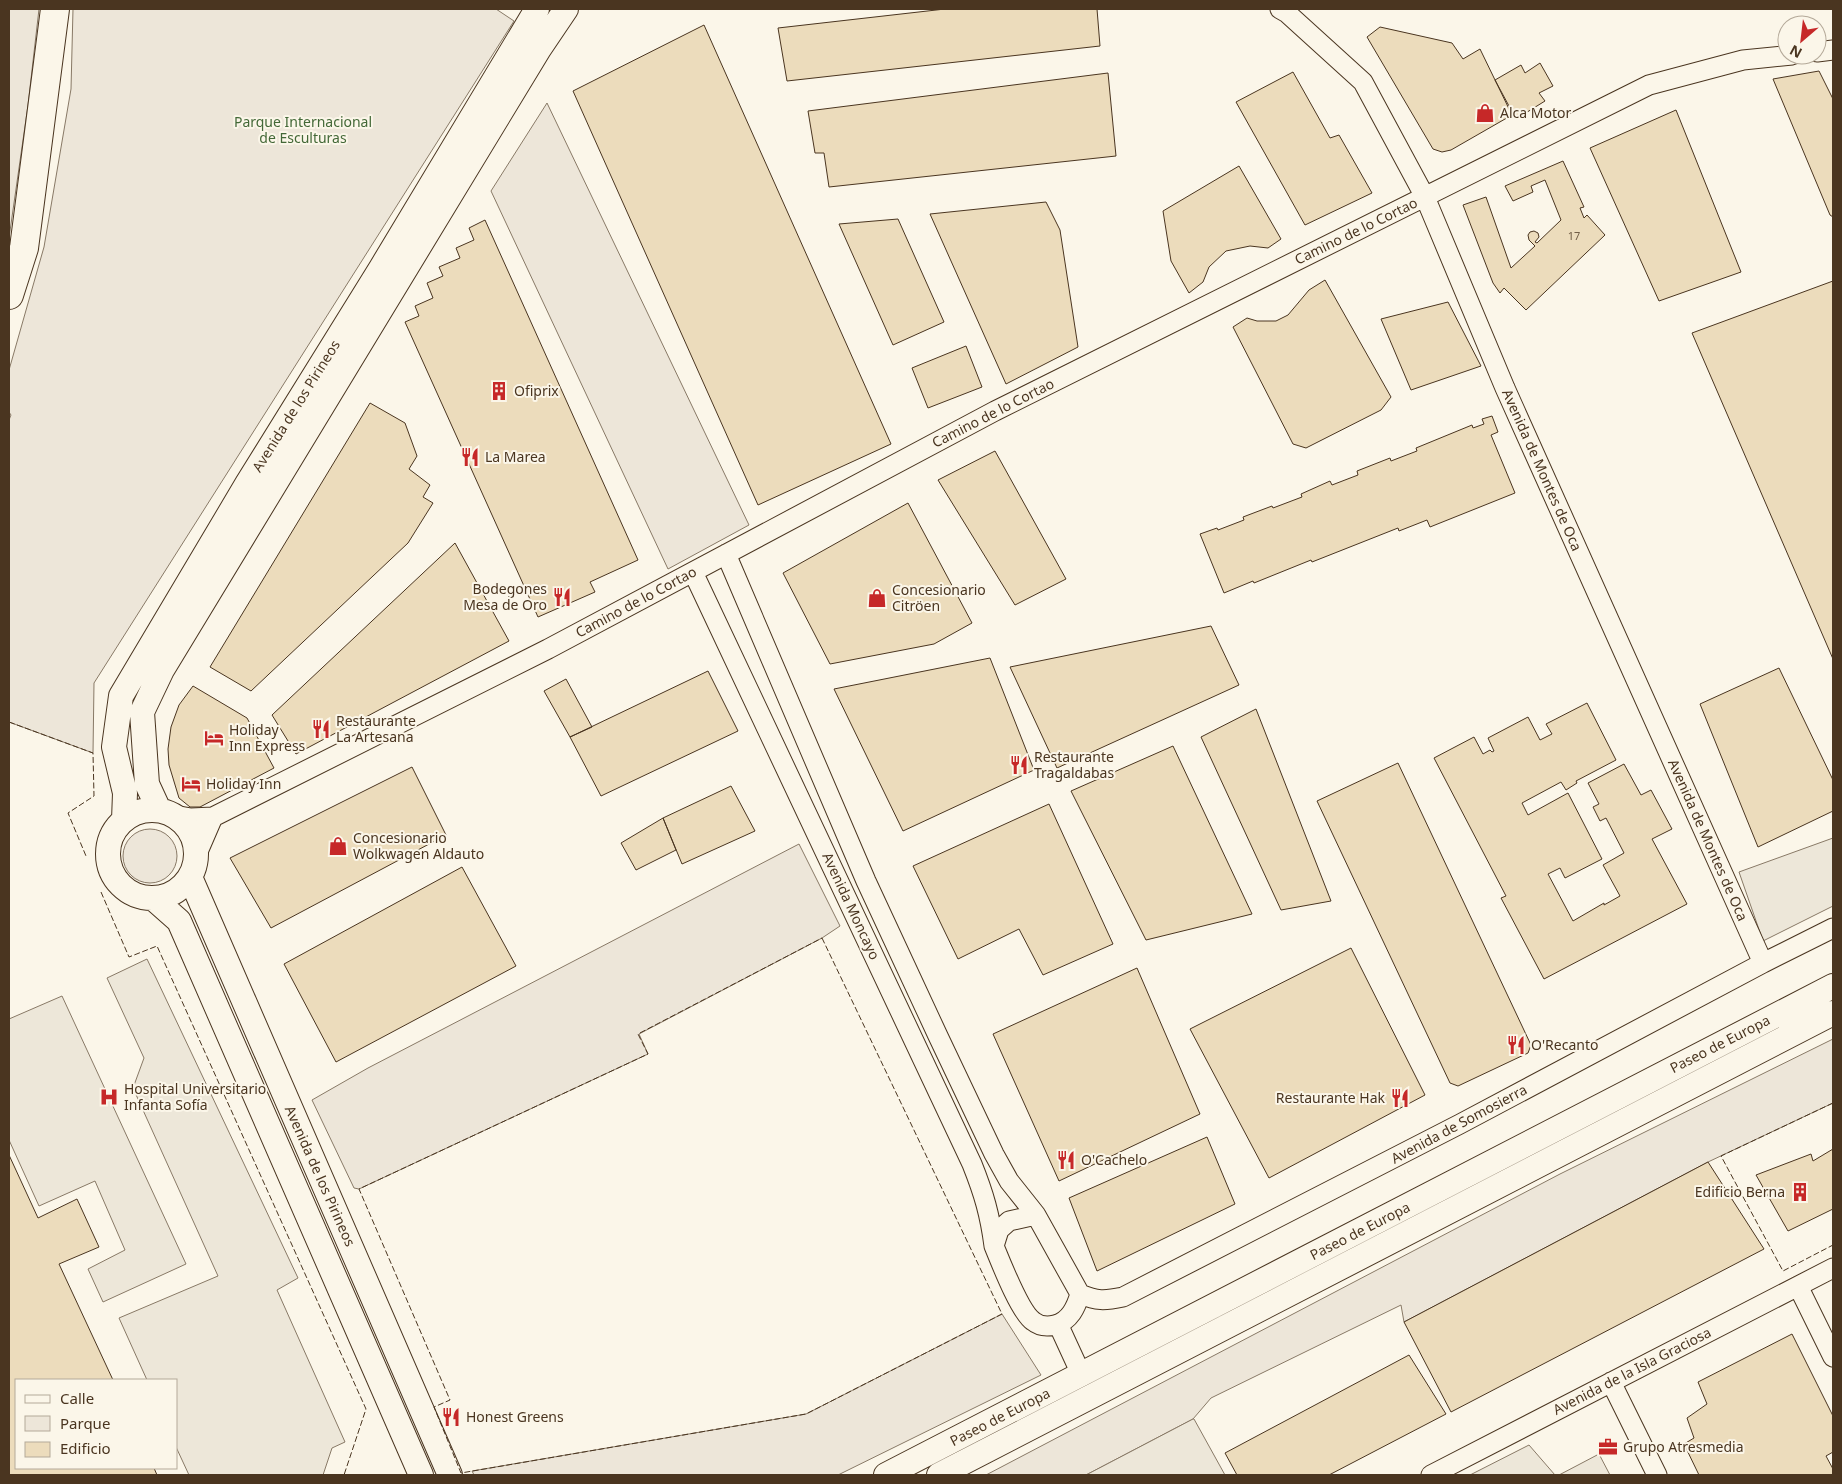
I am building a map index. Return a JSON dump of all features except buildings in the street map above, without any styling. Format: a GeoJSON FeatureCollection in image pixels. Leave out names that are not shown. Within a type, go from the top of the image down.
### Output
{"type":"FeatureCollection","features":[{"type":"Feature","properties":{"kind":"highway"},"geometry":{"type":"LineString","coordinates":[[9,296],[24,248],[55,9]]}},
{"type":"Feature","properties":{"kind":"main road","name":"Avenida de los Pirineos"},"geometry":{"type":"LineString","coordinates":[[124,820],[125,793],[114,748],[122,696],[247,484],[381,268],[537,9]]}},
{"type":"Feature","properties":{"kind":"main road","name":"Avenida de los Pirineos"},"geometry":{"type":"LineString","coordinates":[[166,813],[147,784],[142,712],[162,670],[534,57],[566,9]]}},
{"type":"Feature","properties":{"kind":"main road"},"geometry":{"type":"LineString","coordinates":[[137,812],[166,813],[188,829],[194,839],[195,863],[190,877],[183,886],[170,894],[153,898],[144,897],[129,891],[115,879],[111,869],[109,845],[115,831],[124,820],[137,812]]}},
{"type":"Feature","properties":{"kind":"main road","name":"Avenida de los Pirineos"},"geometry":{"type":"LineString","coordinates":[[190,877],[450,1475]]}},
{"type":"Feature","properties":{"kind":"main road","name":"Avenida de los Pirineos"},"geometry":{"type":"LineString","coordinates":[[153,898],[179,921],[421,1475]]}},
{"type":"Feature","properties":{"kind":"main road","name":"Paseo de Europa"},"geometry":{"type":"LineString","coordinates":[[886,1475],[1833,986]]}},
{"type":"Feature","properties":{"kind":"main road","name":"Paseo de Europa"},"geometry":{"type":"LineString","coordinates":[[939,1475],[1833,1013]]}},
{"type":"Feature","properties":{"kind":"street","name":"Avenida de Montes de Oca"},"geometry":{"type":"LineString","coordinates":[[1280,9],[1287,13],[1363,82],[1425,197],[1505,388],[1763,963]]}},
{"type":"Feature","properties":{"kind":"street","name":"Camino de lo Cortao"},"geometry":{"type":"LineString","coordinates":[[166,813],[192,818],[213,818],[540,653],[995,411],[1649,85],[1743,60],[1777,57]]}},
{"type":"Feature","properties":{"kind":"street","name":"Avenida Moncayo"},"geometry":{"type":"LineString","coordinates":[[726,554],[860,866],[994,1154],[1009,1181],[1036,1215],[1080,1294]]}},
{"type":"Feature","properties":{"kind":"street","name":"Avenida Moncayo"},"geometry":{"type":"LineString","coordinates":[[693,572],[976,1173],[989,1213],[994,1246],[1023,1310],[1033,1321],[1047,1327],[1058,1324]]}},
{"type":"Feature","properties":{"kind":"street"},"geometry":{"type":"LineString","coordinates":[[196,854],[213,818]]}},
{"type":"Feature","properties":{"kind":"street"},"geometry":{"type":"LineString","coordinates":[[837,875],[860,866]]}},
{"type":"Feature","properties":{"kind":"street","name":"Avenida de Somosierra"},"geometry":{"type":"LineString","coordinates":[[1080,1294],[1104,1301],[1122,1297],[1460,1124],[1763,963],[1833,928]]}},
{"type":"Feature","properties":{"kind":"street"},"geometry":{"type":"LineString","coordinates":[[994,1246],[999,1230],[1009,1221],[1036,1215]]}},
{"type":"Feature","properties":{"kind":"street","name":"Avenida de la Isla Graciosa"},"geometry":{"type":"LineString","coordinates":[[1431,1475],[1833,1268]]}},
{"type":"Feature","properties":{"kind":"street"},"geometry":{"type":"LineString","coordinates":[[1798,1286],[1833,1357]]}},
{"type":"Feature","properties":{"kind":"street"},"geometry":{"type":"LineString","coordinates":[[1080,1294],[1076,1307],[1070,1316],[1058,1324],[1082,1374]]}},
{"type":"Feature","properties":{"kind":"street"},"geometry":{"type":"LineString","coordinates":[[1611,1382],[1658,1475]]}},
{"type":"Feature","properties":{"kind":"green space"},"geometry":{"type":"Polygon","coordinates":[[[9,9],[39,9],[28,105],[9,238],[9,9]]]}},
{"type":"Feature","properties":{"kind":"green space","name":"Parque Internacional de Esculturas"},"geometry":{"type":"Polygon","coordinates":[[[73,9],[496,9],[514,21],[94,683],[93,753],[9,722],[9,420],[11,415],[9,412],[9,370],[44,247],[71,89],[73,9]]]}},
{"type":"Feature","properties":{"kind":"green space"},"geometry":{"type":"Polygon","coordinates":[[[547,103],[749,525],[668,569],[491,191],[547,103]]]}},
{"type":"Feature","properties":{"kind":"green space"},"geometry":{"type":"Polygon","coordinates":[[[145,829],[155,829],[165,833],[173,841],[177,856],[173,871],[165,879],[155,883],[145,883],[135,879],[127,871],[123,861],[123,851],[127,841],[135,833],[145,829]]]}},
{"type":"Feature","properties":{"kind":"green space"},"geometry":{"type":"Polygon","coordinates":[[[799,844],[840,926],[822,938],[639,1034],[648,1054],[359,1189],[354,1188],[312,1100],[368,1068],[799,844]]]}},
{"type":"Feature","properties":{"kind":"green space"},"geometry":{"type":"Polygon","coordinates":[[[1833,1039],[1833,1103],[1708,1162],[1404,1322],[1401,1305],[1211,1398],[1193,1419],[1086,1475],[986,1475],[1560,1174],[1833,1039]]]}},
{"type":"Feature","properties":{"kind":"green space"},"geometry":{"type":"Polygon","coordinates":[[[1002,1314],[1041,1375],[838,1475],[474,1475],[472,1471],[806,1414],[1002,1314]]]}},
{"type":"Feature","properties":{"kind":"shaded area"},"geometry":{"type":"Polygon","coordinates":[[[1833,838],[1833,906],[1763,941],[1739,872],[1833,838]]]}},
{"type":"Feature","properties":{"kind":"shaded area"},"geometry":{"type":"Polygon","coordinates":[[[147,959],[298,1278],[277,1290],[345,1442],[332,1448],[323,1475],[189,1475],[178,1451],[178,1379],[147,1379],[119,1318],[218,1276],[133,1088],[144,1058],[107,978],[147,959]]]}},
{"type":"Feature","properties":{"kind":"shaded area"},"geometry":{"type":"Polygon","coordinates":[[[62,996],[186,1264],[103,1302],[88,1269],[125,1250],[95,1181],[39,1206],[9,1140],[9,1019],[62,996]]]}},
{"type":"Feature","properties":{"kind":"shaded area"},"geometry":{"type":"Polygon","coordinates":[[[1193,1419],[1225,1475],[1086,1475],[1193,1419]]]}},
{"type":"Feature","properties":{"kind":"shaded area"},"geometry":{"type":"Polygon","coordinates":[[[1529,1445],[1555,1475],[1470,1475],[1529,1445]]]}},
{"type":"Feature","properties":{"kind":"shaded area"},"geometry":{"type":"Polygon","coordinates":[[[1599,1454],[1610,1475],[1559,1475],[1580,1464],[1599,1454]]]}},
{"type":"Feature","properties":{"kind":"fence"},"geometry":{"type":"LineString","coordinates":[[9,722],[93,753],[94,796],[68,813],[86,856]]}},
{"type":"Feature","properties":{"kind":"fence"},"geometry":{"type":"LineString","coordinates":[[101,892],[129,957],[157,946],[366,1409],[344,1475]]}},
{"type":"Feature","properties":{"kind":"fence"},"geometry":{"type":"LineString","coordinates":[[822,938],[1002,1314],[806,1414],[461,1473],[434,1407],[450,1400],[359,1189],[648,1054],[638,1034],[822,938]]}},
{"type":"Feature","properties":{"kind":"fence"},"geometry":{"type":"LineString","coordinates":[[1833,1103],[1721,1156],[1783,1271],[1833,1245]]}},
{"type":"Feature","properties":{"kind":"place","name":"Alca Motor"},"geometry":{"type":"Point","coordinates":[1485,113]}},
{"type":"Feature","properties":{"kind":"place","name":"Ofiprix"},"geometry":{"type":"Point","coordinates":[499,391]}},
{"type":"Feature","properties":{"kind":"place","name":"La Marea"},"geometry":{"type":"Point","coordinates":[470,457]}},
{"type":"Feature","properties":{"kind":"place","name":"Bodegones Mesa de Oro"},"geometry":{"type":"Point","coordinates":[562,597]}},
{"type":"Feature","properties":{"kind":"place","name":"Concesionario Citröen"},"geometry":{"type":"Point","coordinates":[877,598]}},
{"type":"Feature","properties":{"kind":"place","name":"Restaurante La Artesana"},"geometry":{"type":"Point","coordinates":[321,729]}},
{"type":"Feature","properties":{"kind":"place","name":"Holiday Inn Express"},"geometry":{"type":"Point","coordinates":[214,738]}},
{"type":"Feature","properties":{"kind":"place","name":"Restaurante Tragaldabas"},"geometry":{"type":"Point","coordinates":[1019,765]}},
{"type":"Feature","properties":{"kind":"place","name":"Holiday Inn"},"geometry":{"type":"Point","coordinates":[191,784]}},
{"type":"Feature","properties":{"kind":"place","name":"Concesionario Wolkwagen Aldauto"},"geometry":{"type":"Point","coordinates":[338,846]}},
{"type":"Feature","properties":{"kind":"place","name":"O'Recanto"},"geometry":{"type":"Point","coordinates":[1516,1045]}},
{"type":"Feature","properties":{"kind":"place","name":"Hospital Universitario Infanta Sofía"},"geometry":{"type":"Point","coordinates":[109,1097]}},
{"type":"Feature","properties":{"kind":"place","name":"Restaurante Hak"},"geometry":{"type":"Point","coordinates":[1400,1098]}},
{"type":"Feature","properties":{"kind":"place","name":"O'Cachelo"},"geometry":{"type":"Point","coordinates":[1066,1160]}},
{"type":"Feature","properties":{"kind":"place","name":"Edificio Berna"},"geometry":{"type":"Point","coordinates":[1800,1192]}},
{"type":"Feature","properties":{"kind":"place","name":"Honest Greens"},"geometry":{"type":"Point","coordinates":[451,1417]}},
{"type":"Feature","properties":{"kind":"place","name":"Grupo Atresmedia"},"geometry":{"type":"Point","coordinates":[1608,1447]}}]}
